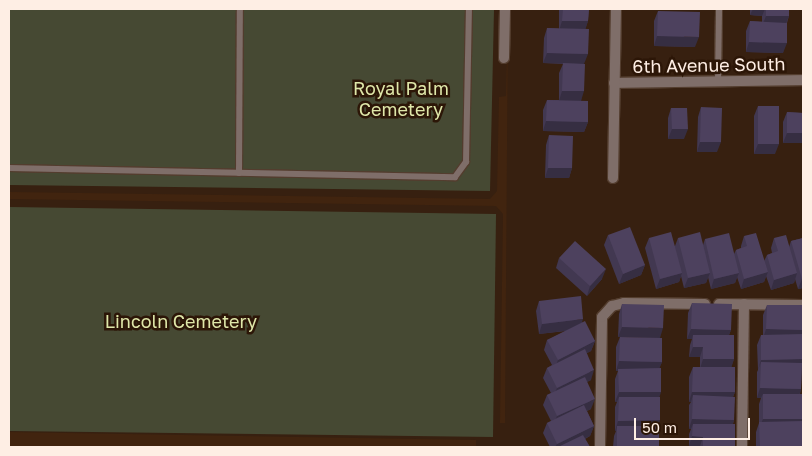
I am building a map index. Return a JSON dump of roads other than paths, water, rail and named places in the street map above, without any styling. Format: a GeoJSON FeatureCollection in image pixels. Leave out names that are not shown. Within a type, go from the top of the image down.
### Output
{"type":"FeatureCollection","features":[{"type":"Feature","properties":{"kind":"street"},"geometry":{"type":"LineString","coordinates":[[504,58],[505,9]]}},
{"type":"Feature","properties":{"kind":"street"},"geometry":{"type":"LineString","coordinates":[[614,178],[616,9]]}},
{"type":"Feature","properties":{"kind":"street","name":"6th Avenue South"},"geometry":{"type":"LineString","coordinates":[[614,83],[803,80]]}},
{"type":"Feature","properties":{"kind":"street"},"geometry":{"type":"LineString","coordinates":[[600,447],[602,317],[612,306],[624,302],[803,305]]}},
{"type":"Feature","properties":{"kind":"street"},"geometry":{"type":"LineString","coordinates":[[742,447],[744,304]]}},
{"type":"Feature","properties":{"kind":"lane"},"geometry":{"type":"LineString","coordinates":[[239,173],[240,9]]}},
{"type":"Feature","properties":{"kind":"lane"},"geometry":{"type":"LineString","coordinates":[[9,168],[455,177],[466,162],[469,9]]}},
{"type":"Feature","properties":{"kind":"lane"},"geometry":{"type":"LineString","coordinates":[[718,82],[719,9]]}},
{"type":"Feature","properties":{"kind":"park label","name":"Royal Palm Cemetery"},"geometry":{"type":"Point","coordinates":[401,99]}},
{"type":"Feature","properties":{"kind":"park label","name":"Lincoln Cemetery"},"geometry":{"type":"Point","coordinates":[181,321]}}]}
